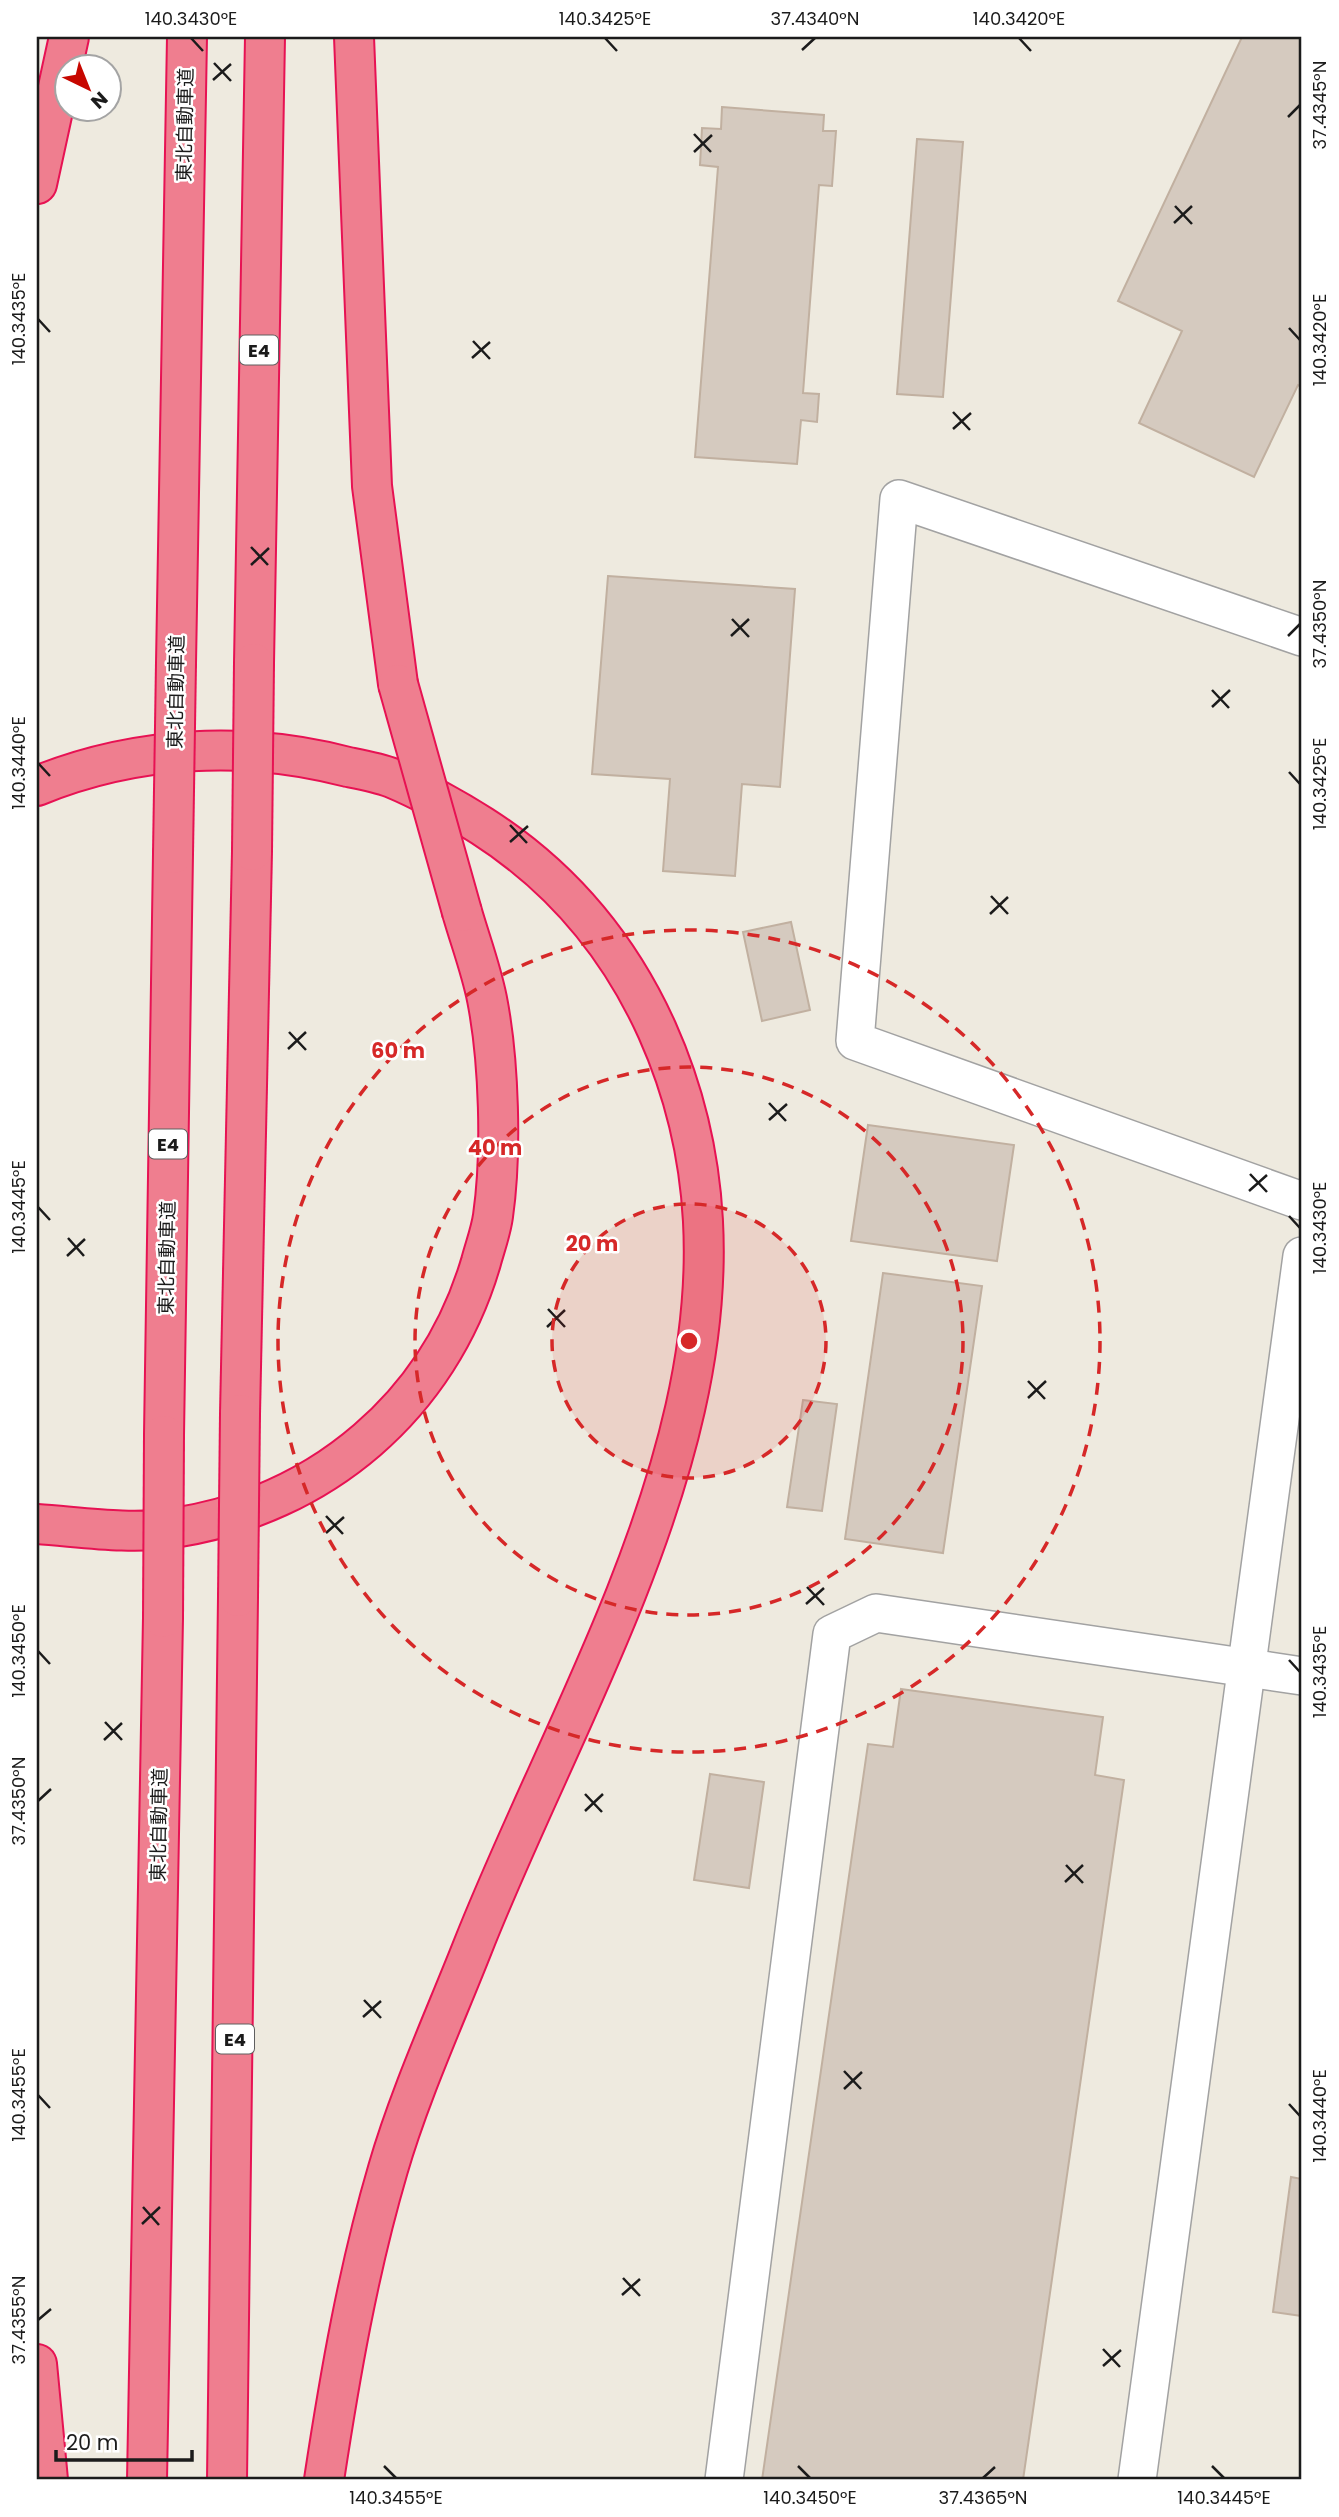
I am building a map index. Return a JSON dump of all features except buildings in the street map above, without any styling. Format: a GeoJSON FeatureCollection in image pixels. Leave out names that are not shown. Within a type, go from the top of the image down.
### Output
{"type":"FeatureCollection","features":[{"type":"Feature","properties":{"kind":"highway"},"geometry":{"type":"LineString","coordinates":[[37,184],[69,37]]}},
{"type":"Feature","properties":{"kind":"highway","name":"東北自動車道"},"geometry":{"type":"LineString","coordinates":[[147,2480],[187,37]]}},
{"type":"Feature","properties":{"kind":"highway","name":"E4"},"geometry":{"type":"LineString","coordinates":[[227,2480],[240,1414],[265,37]]}},
{"type":"Feature","properties":{"kind":"highway"},"geometry":{"type":"LineString","coordinates":[[37,1524],[107,1529],[172,1528],[229,1517],[335,1466],[377,1434],[410,1398],[447,1345],[471,1294],[493,1217],[497,1147],[494,1066],[487,999],[398,684],[372,486],[354,37]]}},
{"type":"Feature","properties":{"kind":"highway"},"geometry":{"type":"LineString","coordinates":[[37,786],[117,759],[203,750],[306,756],[390,777],[472,820],[524,853],[572,899],[626,969],[678,1077],[693,1139],[702,1210],[703,1277],[682,1425],[624,1604],[475,1939],[390,2162],[363,2262],[324,2480]]}},
{"type":"Feature","properties":{"kind":"highway"},"geometry":{"type":"LineString","coordinates":[[37,2364],[48,2480]]}},
{"type":"Feature","properties":{"kind":"street"},"geometry":{"type":"LineString","coordinates":[[1302,637],[899,499],[855,1041],[1302,1200]]}},
{"type":"Feature","properties":{"kind":"street"},"geometry":{"type":"LineString","coordinates":[[1137,2480],[1302,1256]]}},
{"type":"Feature","properties":{"kind":"street"},"geometry":{"type":"LineString","coordinates":[[724,2480],[832,1633],[876,1613],[1302,1676]]}}]}
